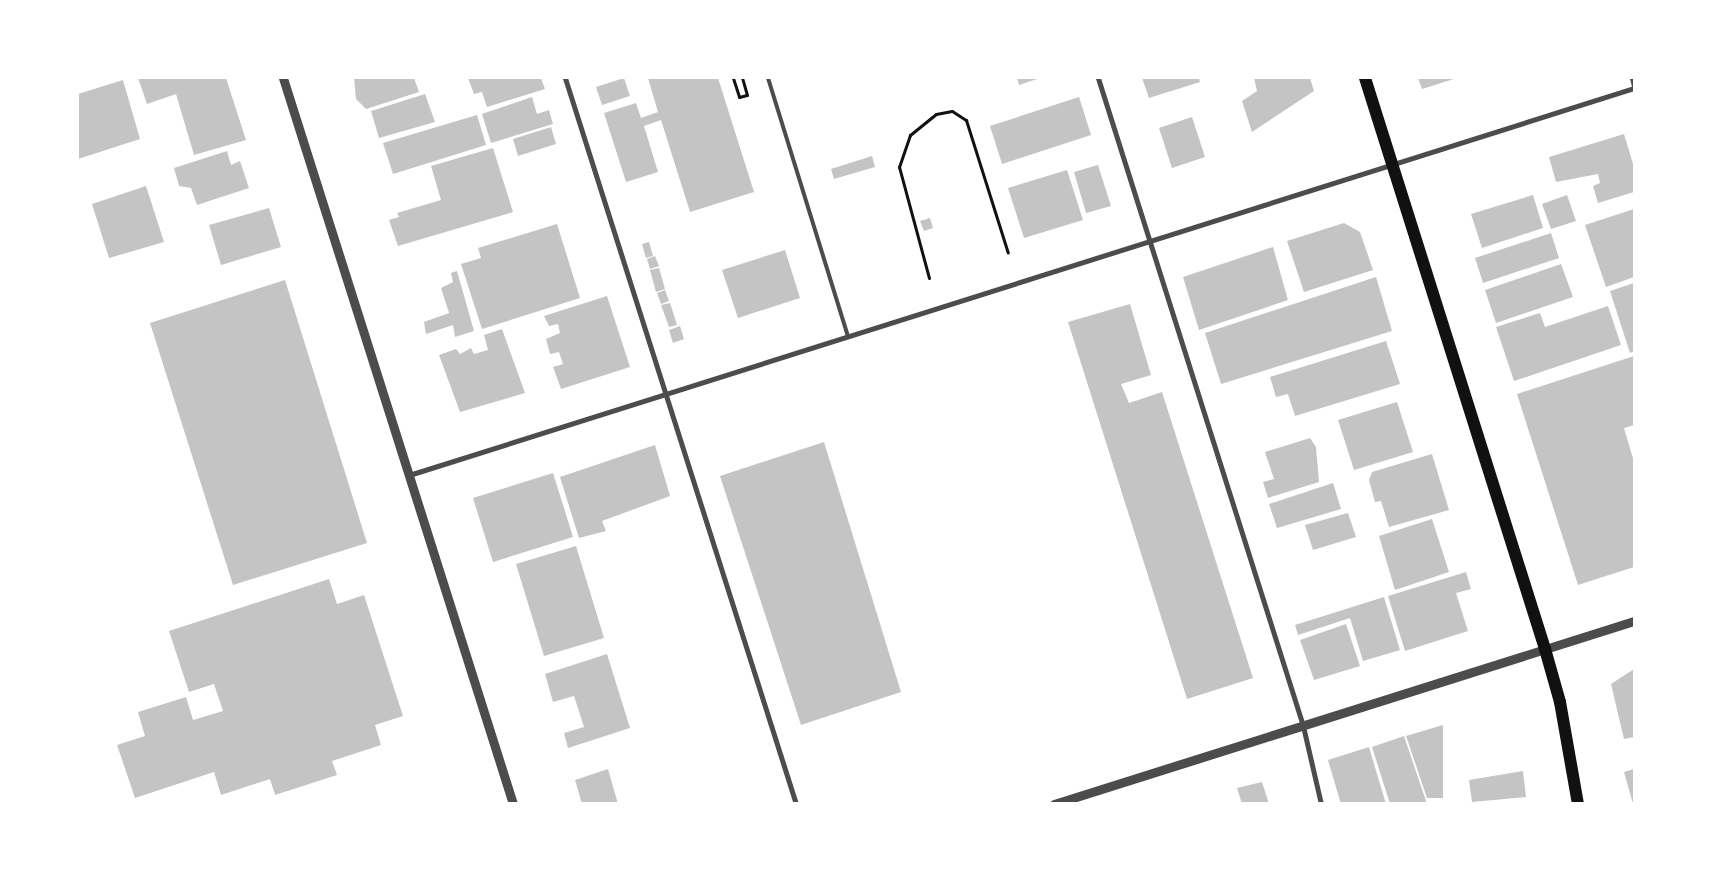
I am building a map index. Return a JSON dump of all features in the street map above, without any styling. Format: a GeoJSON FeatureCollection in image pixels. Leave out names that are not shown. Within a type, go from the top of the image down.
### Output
{"type":"FeatureCollection","features":[{"type":"Feature","properties":{"kind":"main road"},"geometry":{"type":"LineString","coordinates":[[1365,78],[1545,649],[1560,702],[1578,804]]}},
{"type":"Feature","properties":{"kind":"street"},"geometry":{"type":"LineString","coordinates":[[283,78],[513,804]]}},
{"type":"Feature","properties":{"kind":"street"},"geometry":{"type":"LineString","coordinates":[[565,78],[796,804]]}},
{"type":"Feature","properties":{"kind":"street"},"geometry":{"type":"LineString","coordinates":[[1098,78],[1303,726],[1321,804]]}},
{"type":"Feature","properties":{"kind":"street"},"geometry":{"type":"LineString","coordinates":[[409,475],[1634,87],[1632,78]]}},
{"type":"Feature","properties":{"kind":"street"},"geometry":{"type":"LineString","coordinates":[[1059,803],[1634,621]]}},
{"type":"Feature","properties":{"kind":"lane"},"geometry":{"type":"LineString","coordinates":[[768,78],[848,336]]}},
{"type":"Feature","properties":{"kind":"path"},"geometry":{"type":"LineString","coordinates":[[733,78],[740,97],[747,95],[742,78]]}},
{"type":"Feature","properties":{"kind":"path"},"geometry":{"type":"LineString","coordinates":[[929,278],[899,166],[910,135],[936,114],[952,110],[966,120],[1008,253]]}},
{"type":"Feature","properties":{"kind":"building"},"geometry":{"type":"Polygon","coordinates":[[[138,78],[226,78],[246,140],[194,155],[176,94],[147,104],[138,78]]]}},
{"type":"Feature","properties":{"kind":"building"},"geometry":{"type":"Polygon","coordinates":[[[354,78],[414,78],[419,92],[366,109],[356,99],[354,78]]]}},
{"type":"Feature","properties":{"kind":"building"},"geometry":{"type":"Polygon","coordinates":[[[468,78],[541,78],[545,89],[487,107],[482,92],[474,94],[468,78]]]}},
{"type":"Feature","properties":{"kind":"building"},"geometry":{"type":"Polygon","coordinates":[[[624,78],[630,96],[602,105],[596,87],[624,78]]]}},
{"type":"Feature","properties":{"kind":"building"},"geometry":{"type":"Polygon","coordinates":[[[648,78],[718,78],[754,192],[690,212],[661,120],[644,126],[658,172],[626,182],[604,113],[636,103],[641,118],[658,112],[648,78]]]}},
{"type":"Feature","properties":{"kind":"building"},"geometry":{"type":"Polygon","coordinates":[[[1017,78],[1040,78],[1019,85],[1017,78]]]}},
{"type":"Feature","properties":{"kind":"building"},"geometry":{"type":"Polygon","coordinates":[[[1142,78],[1199,78],[1200,82],[1149,98],[1142,78]]]}},
{"type":"Feature","properties":{"kind":"building"},"geometry":{"type":"Polygon","coordinates":[[[1254,78],[1310,78],[1314,91],[1252,132],[1242,101],[1257,91],[1254,78]]]}},
{"type":"Feature","properties":{"kind":"building"},"geometry":{"type":"Polygon","coordinates":[[[1418,78],[1457,78],[1422,89],[1418,78]]]}},
{"type":"Feature","properties":{"kind":"building"},"geometry":{"type":"Polygon","coordinates":[[[123,80],[140,139],[78,159],[78,94],[123,80]]]}},
{"type":"Feature","properties":{"kind":"building"},"geometry":{"type":"Polygon","coordinates":[[[425,94],[435,122],[379,138],[371,111],[425,94]]]}},
{"type":"Feature","properties":{"kind":"building"},"geometry":{"type":"Polygon","coordinates":[[[532,97],[537,114],[549,110],[553,124],[491,143],[482,114],[532,97]]]}},
{"type":"Feature","properties":{"kind":"building"},"geometry":{"type":"Polygon","coordinates":[[[1079,97],[1091,135],[1002,164],[990,126],[1079,97]]]}},
{"type":"Feature","properties":{"kind":"building"},"geometry":{"type":"Polygon","coordinates":[[[477,115],[486,145],[393,174],[383,143],[477,115]]]}},
{"type":"Feature","properties":{"kind":"building"},"geometry":{"type":"Polygon","coordinates":[[[1192,117],[1205,157],[1172,168],[1159,128],[1192,117]]]}},
{"type":"Feature","properties":{"kind":"building"},"geometry":{"type":"Polygon","coordinates":[[[551,127],[556,144],[518,156],[513,139],[551,127]]]}},
{"type":"Feature","properties":{"kind":"building"},"geometry":{"type":"Polygon","coordinates":[[[1624,134],[1634,167],[1634,192],[1598,203],[1593,186],[1600,183],[1598,174],[1556,182],[1549,157],[1624,134]]]}},
{"type":"Feature","properties":{"kind":"building"},"geometry":{"type":"Polygon","coordinates":[[[493,148],[513,212],[398,246],[389,220],[399,217],[397,213],[441,200],[431,166],[493,148]]]}},
{"type":"Feature","properties":{"kind":"building"},"geometry":{"type":"Polygon","coordinates":[[[227,151],[231,165],[240,161],[249,188],[197,205],[191,188],[179,186],[174,168],[227,151]]]}},
{"type":"Feature","properties":{"kind":"building"},"geometry":{"type":"Polygon","coordinates":[[[872,156],[875,167],[834,179],[831,169],[872,156]]]}},
{"type":"Feature","properties":{"kind":"building"},"geometry":{"type":"Polygon","coordinates":[[[1098,165],[1111,206],[1086,213],[1074,172],[1098,165]]]}},
{"type":"Feature","properties":{"kind":"building"},"geometry":{"type":"Polygon","coordinates":[[[1067,170],[1083,220],[1024,238],[1008,188],[1067,170]]]}},
{"type":"Feature","properties":{"kind":"building"},"geometry":{"type":"Polygon","coordinates":[[[146,186],[164,242],[109,258],[92,204],[146,186]]]}},
{"type":"Feature","properties":{"kind":"building"},"geometry":{"type":"Polygon","coordinates":[[[1533,195],[1543,228],[1482,248],[1471,214],[1533,195]]]}},
{"type":"Feature","properties":{"kind":"building"},"geometry":{"type":"Polygon","coordinates":[[[1567,195],[1576,221],[1551,229],[1542,204],[1567,195]]]}},
{"type":"Feature","properties":{"kind":"building"},"geometry":{"type":"Polygon","coordinates":[[[269,208],[281,247],[221,265],[209,225],[269,208]]]}},
{"type":"Feature","properties":{"kind":"building"},"geometry":{"type":"Polygon","coordinates":[[[1634,209],[1634,277],[1606,287],[1585,225],[1634,209]]]}},
{"type":"Feature","properties":{"kind":"building"},"geometry":{"type":"Polygon","coordinates":[[[930,218],[933,228],[924,231],[920,221],[930,218]]]}},
{"type":"Feature","properties":{"kind":"building"},"geometry":{"type":"Polygon","coordinates":[[[1344,223],[1360,232],[1373,270],[1304,292],[1287,241],[1344,223]]]}},
{"type":"Feature","properties":{"kind":"building"},"geometry":{"type":"Polygon","coordinates":[[[557,224],[580,298],[482,329],[461,264],[481,258],[478,248],[557,224]]]}},
{"type":"Feature","properties":{"kind":"building"},"geometry":{"type":"Polygon","coordinates":[[[1551,233],[1559,258],[1483,283],[1475,258],[1551,233]]]}},
{"type":"Feature","properties":{"kind":"building"},"geometry":{"type":"Polygon","coordinates":[[[649,242],[653,256],[646,258],[642,244],[649,242]]]}},
{"type":"Feature","properties":{"kind":"building"},"geometry":{"type":"Polygon","coordinates":[[[1273,247],[1288,300],[1199,330],[1183,277],[1273,247]]]}},
{"type":"Feature","properties":{"kind":"building"},"geometry":{"type":"Polygon","coordinates":[[[785,250],[800,298],[738,318],[722,270],[785,250]]]}},
{"type":"Feature","properties":{"kind":"building"},"geometry":{"type":"Polygon","coordinates":[[[655,256],[659,266],[650,269],[647,259],[655,256]]]}},
{"type":"Feature","properties":{"kind":"building"},"geometry":{"type":"Polygon","coordinates":[[[1561,264],[1573,297],[1496,323],[1485,290],[1561,264]]]}},
{"type":"Feature","properties":{"kind":"building"},"geometry":{"type":"Polygon","coordinates":[[[659,268],[665,289],[656,292],[650,270],[659,268]]]}},
{"type":"Feature","properties":{"kind":"building"},"geometry":{"type":"Polygon","coordinates":[[[457,271],[474,331],[455,337],[453,325],[426,334],[424,322],[449,313],[441,288],[453,282],[451,273],[457,271]]]}},
{"type":"Feature","properties":{"kind":"building"},"geometry":{"type":"Polygon","coordinates":[[[1376,277],[1392,331],[1221,384],[1205,333],[1376,277]]]}},
{"type":"Feature","properties":{"kind":"building"},"geometry":{"type":"Polygon","coordinates":[[[285,280],[367,543],[233,585],[150,323],[285,280]]]}},
{"type":"Feature","properties":{"kind":"building"},"geometry":{"type":"Polygon","coordinates":[[[1634,283],[1634,351],[1630,353],[1610,291],[1634,283]]]}},
{"type":"Feature","properties":{"kind":"building"},"geometry":{"type":"Polygon","coordinates":[[[665,290],[669,301],[661,304],[657,293],[665,290]]]}},
{"type":"Feature","properties":{"kind":"building"},"geometry":{"type":"Polygon","coordinates":[[[607,296],[630,367],[561,389],[553,367],[563,364],[559,352],[550,354],[546,339],[560,333],[558,324],[549,326],[544,316],[607,296]]]}},
{"type":"Feature","properties":{"kind":"building"},"geometry":{"type":"Polygon","coordinates":[[[670,303],[677,325],[669,327],[661,305],[670,303]]]}},
{"type":"Feature","properties":{"kind":"building"},"geometry":{"type":"Polygon","coordinates":[[[1130,304],[1151,375],[1121,384],[1129,403],[1162,392],[1253,678],[1187,699],[1068,322],[1130,304]]]}},
{"type":"Feature","properties":{"kind":"building"},"geometry":{"type":"Polygon","coordinates":[[[1608,306],[1621,345],[1514,381],[1496,327],[1540,313],[1545,327],[1608,306]]]}},
{"type":"Feature","properties":{"kind":"building"},"geometry":{"type":"Polygon","coordinates":[[[680,326],[684,339],[673,343],[669,330],[680,326]]]}},
{"type":"Feature","properties":{"kind":"building"},"geometry":{"type":"Polygon","coordinates":[[[502,329],[525,393],[460,412],[439,355],[456,349],[460,354],[471,348],[474,354],[488,350],[484,335],[502,329]]]}},
{"type":"Feature","properties":{"kind":"building"},"geometry":{"type":"Polygon","coordinates":[[[1386,341],[1400,384],[1295,416],[1288,394],[1276,397],[1270,377],[1386,341]]]}},
{"type":"Feature","properties":{"kind":"building"},"geometry":{"type":"Polygon","coordinates":[[[1634,356],[1634,425],[1624,428],[1634,462],[1634,567],[1578,585],[1517,394],[1634,356]]]}},
{"type":"Feature","properties":{"kind":"building"},"geometry":{"type":"Polygon","coordinates":[[[1397,402],[1413,452],[1354,470],[1338,420],[1397,402]]]}},
{"type":"Feature","properties":{"kind":"building"},"geometry":{"type":"Polygon","coordinates":[[[1310,438],[1316,447],[1319,482],[1268,498],[1263,482],[1274,479],[1265,452],[1310,438]]]}},
{"type":"Feature","properties":{"kind":"building"},"geometry":{"type":"Polygon","coordinates":[[[824,442],[901,692],[801,725],[720,476],[824,442]]]}},
{"type":"Feature","properties":{"kind":"building"},"geometry":{"type":"Polygon","coordinates":[[[655,445],[670,496],[602,521],[606,531],[579,538],[560,477],[655,445]]]}},
{"type":"Feature","properties":{"kind":"building"},"geometry":{"type":"Polygon","coordinates":[[[1432,454],[1449,510],[1389,527],[1381,501],[1375,502],[1369,480],[1372,472],[1432,454]]]}},
{"type":"Feature","properties":{"kind":"building"},"geometry":{"type":"Polygon","coordinates":[[[553,473],[573,537],[493,562],[473,498],[553,473]]]}},
{"type":"Feature","properties":{"kind":"building"},"geometry":{"type":"Polygon","coordinates":[[[1333,483],[1341,509],[1277,528],[1269,504],[1333,483]]]}},
{"type":"Feature","properties":{"kind":"building"},"geometry":{"type":"Polygon","coordinates":[[[1348,513],[1356,537],[1313,550],[1305,525],[1348,513]]]}},
{"type":"Feature","properties":{"kind":"building"},"geometry":{"type":"Polygon","coordinates":[[[1432,519],[1449,572],[1395,590],[1379,536],[1432,519]]]}},
{"type":"Feature","properties":{"kind":"building"},"geometry":{"type":"Polygon","coordinates":[[[576,546],[604,638],[544,656],[516,564],[576,546]]]}},
{"type":"Feature","properties":{"kind":"building"},"geometry":{"type":"Polygon","coordinates":[[[1466,572],[1471,589],[1456,593],[1468,631],[1405,651],[1388,596],[1466,572]]]}},
{"type":"Feature","properties":{"kind":"building"},"geometry":{"type":"Polygon","coordinates":[[[329,579],[337,604],[364,595],[403,716],[375,725],[381,745],[332,761],[337,775],[275,795],[270,779],[221,795],[214,772],[135,798],[117,745],[145,736],[138,712],[186,697],[193,720],[223,711],[214,684],[189,692],[169,631],[329,579]]]}},
{"type":"Feature","properties":{"kind":"building"},"geometry":{"type":"Polygon","coordinates":[[[1384,597],[1400,650],[1363,661],[1350,618],[1298,635],[1295,625],[1384,597]]]}},
{"type":"Feature","properties":{"kind":"building"},"geometry":{"type":"Polygon","coordinates":[[[1346,624],[1360,666],[1314,680],[1300,640],[1346,624]]]}},
{"type":"Feature","properties":{"kind":"building"},"geometry":{"type":"Polygon","coordinates":[[[607,654],[630,728],[568,748],[564,733],[584,727],[574,696],[553,702],[545,674],[607,654]]]}},
{"type":"Feature","properties":{"kind":"building"},"geometry":{"type":"Polygon","coordinates":[[[1634,669],[1634,737],[1624,739],[1611,684],[1634,669]]]}},
{"type":"Feature","properties":{"kind":"building"},"geometry":{"type":"Polygon","coordinates":[[[1443,725],[1443,798],[1427,798],[1406,736],[1443,725]]]}},
{"type":"Feature","properties":{"kind":"building"},"geometry":{"type":"Polygon","coordinates":[[[1404,736],[1427,804],[1390,804],[1372,747],[1404,736]]]}},
{"type":"Feature","properties":{"kind":"building"},"geometry":{"type":"Polygon","coordinates":[[[1369,747],[1386,804],[1341,804],[1328,760],[1369,747]]]}},
{"type":"Feature","properties":{"kind":"building"},"geometry":{"type":"Polygon","coordinates":[[[608,769],[618,804],[582,804],[575,780],[608,769]]]}},
{"type":"Feature","properties":{"kind":"building"},"geometry":{"type":"Polygon","coordinates":[[[1634,769],[1634,804],[1633,804],[1624,772],[1634,769]]]}},
{"type":"Feature","properties":{"kind":"building"},"geometry":{"type":"Polygon","coordinates":[[[1523,771],[1526,797],[1472,802],[1469,780],[1523,771]]]}},
{"type":"Feature","properties":{"kind":"building"},"geometry":{"type":"Polygon","coordinates":[[[1262,782],[1269,804],[1242,804],[1237,788],[1262,782]]]}}]}
